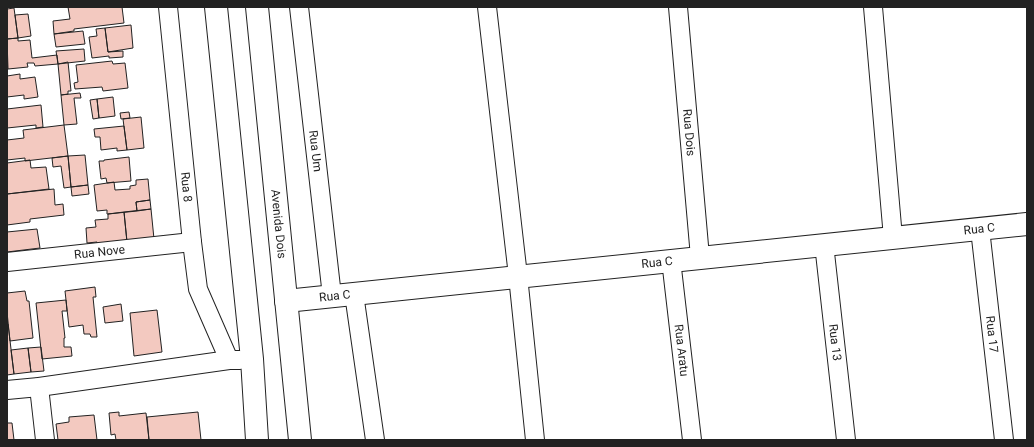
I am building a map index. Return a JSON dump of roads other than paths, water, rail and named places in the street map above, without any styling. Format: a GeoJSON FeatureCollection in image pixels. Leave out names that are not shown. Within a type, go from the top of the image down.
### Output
{"type":"FeatureCollection","features":[{"type":"Feature","properties":{"kind":"main road"},"geometry":{"type":"LineString","coordinates":[[216,7],[252,359],[257,440]]}},
{"type":"Feature","properties":{"kind":"main road","name":"Avenida Dois"},"geometry":{"type":"LineString","coordinates":[[257,7],[300,440]]}},
{"type":"Feature","properties":{"kind":"main road","name":"Rua C"},"geometry":{"type":"LineString","coordinates":[[286,301],[1027,224]]}},
{"type":"Feature","properties":{"kind":"street","name":"Rua 8"},"geometry":{"type":"LineString","coordinates":[[168,7],[198,289],[229,360]]}},
{"type":"Feature","properties":{"kind":"street","name":"Rua Um"},"geometry":{"type":"LineString","coordinates":[[299,7],[332,296]]}},
{"type":"Feature","properties":{"kind":"street"},"geometry":{"type":"LineString","coordinates":[[488,7],[535,440]]}},
{"type":"Feature","properties":{"kind":"street","name":"Rua Dois"},"geometry":{"type":"LineString","coordinates":[[678,7],[700,257]]}},
{"type":"Feature","properties":{"kind":"street"},"geometry":{"type":"LineString","coordinates":[[873,7],[893,238]]}},
{"type":"Feature","properties":{"kind":"street","name":"Rua 17"},"geometry":{"type":"LineString","coordinates":[[980,229],[1004,440]]}},
{"type":"Feature","properties":{"kind":"street","name":"Rua Nove"},"geometry":{"type":"LineString","coordinates":[[7,262],[192,242]]}},
{"type":"Feature","properties":{"kind":"street","name":"Rua 13"},"geometry":{"type":"LineString","coordinates":[[824,244],[846,440]]}},
{"type":"Feature","properties":{"kind":"street","name":"Rua Aratu"},"geometry":{"type":"LineString","coordinates":[[671,260],[692,440]]}},
{"type":"Feature","properties":{"kind":"street"},"geometry":{"type":"LineString","coordinates":[[354,294],[375,440]]}},
{"type":"Feature","properties":{"kind":"street"},"geometry":{"type":"LineString","coordinates":[[7,390],[39,387],[229,360],[252,359]]}},
{"type":"Feature","properties":{"kind":"street"},"geometry":{"type":"LineString","coordinates":[[39,387],[45,440]]}}]}
